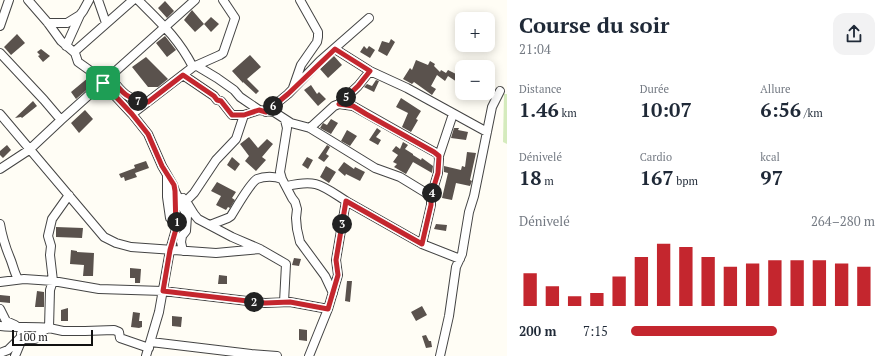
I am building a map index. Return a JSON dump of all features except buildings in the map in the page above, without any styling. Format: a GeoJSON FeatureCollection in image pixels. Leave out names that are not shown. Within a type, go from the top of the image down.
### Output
{"type":"FeatureCollection","features":[{"type":"Feature","properties":{"kind":"street"},"geometry":{"type":"LineString","coordinates":[[28,0],[64,43],[74,52],[78,62],[119,95],[137,101],[148,102]]}},
{"type":"Feature","properties":{"kind":"street"},"geometry":{"type":"LineString","coordinates":[[48,23],[67,23],[84,11],[89,0]]}},
{"type":"Feature","properties":{"kind":"street"},"geometry":{"type":"LineString","coordinates":[[98,0],[106,23]]}},
{"type":"Feature","properties":{"kind":"street"},"geometry":{"type":"LineString","coordinates":[[132,114],[183,75],[195,67],[216,58],[223,52],[235,18],[223,0]]}},
{"type":"Feature","properties":{"kind":"street"},"geometry":{"type":"LineString","coordinates":[[293,88],[301,65],[317,42],[318,37],[318,32],[300,0]]}},
{"type":"Feature","properties":{"kind":"street"},"geometry":{"type":"LineString","coordinates":[[74,52],[132,1],[166,27],[195,67],[229,86],[240,97],[263,111]]}},
{"type":"Feature","properties":{"kind":"street"},"geometry":{"type":"LineString","coordinates":[[0,169],[30,150],[61,120],[166,27],[191,1]]}},
{"type":"Feature","properties":{"kind":"street"},"geometry":{"type":"LineString","coordinates":[[0,26],[6,4]]}},
{"type":"Feature","properties":{"kind":"street"},"geometry":{"type":"LineString","coordinates":[[64,43],[72,36],[80,15]]}},
{"type":"Feature","properties":{"kind":"street"},"geometry":{"type":"LineString","coordinates":[[263,111],[293,88],[369,18]]}},
{"type":"Feature","properties":{"kind":"street"},"geometry":{"type":"LineString","coordinates":[[335,49],[370,71],[407,88],[487,132]]}},
{"type":"Feature","properties":{"kind":"street"},"geometry":{"type":"LineString","coordinates":[[0,53],[61,120]]}},
{"type":"Feature","properties":{"kind":"street"},"geometry":{"type":"LineString","coordinates":[[310,128],[358,86],[370,71]]}},
{"type":"Feature","properties":{"kind":"street"},"geometry":{"type":"LineString","coordinates":[[183,75],[214,96],[217,100],[221,101],[232,115],[244,115],[263,111],[274,112],[291,123],[310,128],[375,168],[400,177],[431,196]]}},
{"type":"Feature","properties":{"kind":"street"},"geometry":{"type":"LineString","coordinates":[[110,77],[119,95],[148,134],[162,166],[174,185],[175,191],[177,223],[170,250],[163,291],[149,348]]}},
{"type":"Feature","properties":{"kind":"street"},"geometry":{"type":"LineString","coordinates":[[440,356],[449,316],[456,268],[460,259],[492,107],[500,91]]}},
{"type":"Feature","properties":{"kind":"street"},"geometry":{"type":"LineString","coordinates":[[339,104],[353,106],[439,156]]}},
{"type":"Feature","properties":{"kind":"street"},"geometry":{"type":"LineString","coordinates":[[0,114],[104,237],[131,247],[216,253],[260,249]]}},
{"type":"Feature","properties":{"kind":"street"},"geometry":{"type":"LineString","coordinates":[[422,244],[431,205],[431,196],[438,173],[439,156],[453,114]]}},
{"type":"Feature","properties":{"kind":"street"},"geometry":{"type":"LineString","coordinates":[[186,201],[194,193],[216,160],[236,139],[244,115]]}},
{"type":"Feature","properties":{"kind":"street"},"geometry":{"type":"LineString","coordinates":[[285,120],[287,128],[280,172],[282,179],[295,202],[297,209],[297,229],[300,242],[324,276],[333,292]]}},
{"type":"Feature","properties":{"kind":"street"},"geometry":{"type":"LineString","coordinates":[[167,175],[167,197],[170,218],[177,223]]}},
{"type":"Feature","properties":{"kind":"street"},"geometry":{"type":"LineString","coordinates":[[210,225],[231,216],[252,184],[257,179],[269,177],[282,179]]}},
{"type":"Feature","properties":{"kind":"street"},"geometry":{"type":"LineString","coordinates":[[287,186],[303,183],[322,186],[422,244],[460,259]]}},
{"type":"Feature","properties":{"kind":"street"},"geometry":{"type":"LineString","coordinates":[[175,191],[186,201],[198,219],[232,237],[260,249],[286,264],[284,302]]}},
{"type":"Feature","properties":{"kind":"street"},"geometry":{"type":"LineString","coordinates":[[175,191],[188,220],[186,231],[181,242],[183,251]]}},
{"type":"Feature","properties":{"kind":"street"},"geometry":{"type":"LineString","coordinates":[[49,328],[50,290],[53,281],[50,255],[51,246],[48,236],[52,219],[69,195]]}},
{"type":"Feature","properties":{"kind":"street"},"geometry":{"type":"LineString","coordinates":[[309,356],[328,309],[338,275],[336,260],[346,201]]}},
{"type":"Feature","properties":{"kind":"street"},"geometry":{"type":"LineString","coordinates":[[0,224],[1,234],[13,270],[18,279]]}},
{"type":"Feature","properties":{"kind":"street"},"geometry":{"type":"LineString","coordinates":[[0,282],[18,279],[53,281],[99,289],[163,291],[265,303],[284,302],[328,309]]}},
{"type":"Feature","properties":{"kind":"street"},"geometry":{"type":"LineString","coordinates":[[0,309],[6,321],[18,328],[22,337],[15,356]]}},
{"type":"Feature","properties":{"kind":"street"},"geometry":{"type":"LineString","coordinates":[[0,326],[18,328],[39,327],[63,331],[114,330],[119,332],[120,338],[149,348],[277,356]]}},
{"type":"Feature","properties":{"kind":"street"},"geometry":{"type":"LineString","coordinates":[[22,337],[36,339],[42,331],[49,328]]}},
{"type":"Feature","properties":{"kind":"street"},"geometry":{"type":"LineString","coordinates":[[0,353],[8,350],[22,337]]}},
{"type":"Feature","properties":{"kind":"green space"},"geometry":{"type":"Polygon","coordinates":[[[504,94],[507,94],[507,144],[503,142],[504,94]]]}},
{"type":"Feature","properties":{"kind":"route"},"geometry":{"type":"LineString","coordinates":[[335,49],[370,71],[358,86],[339,104],[353,106],[438,154],[439,156],[438,173],[431,196],[431,205],[422,244],[346,201],[336,259],[338,275],[328,309],[290,302],[265,303],[163,291],[170,250],[177,223],[174,185],[162,166],[148,134],[132,114],[103,83],[110,77],[125,95],[137,101],[148,102],[183,75],[214,96],[217,100],[221,101],[232,115],[244,115],[259,110],[266,112],[288,94],[320,61],[335,49]]}}]}
